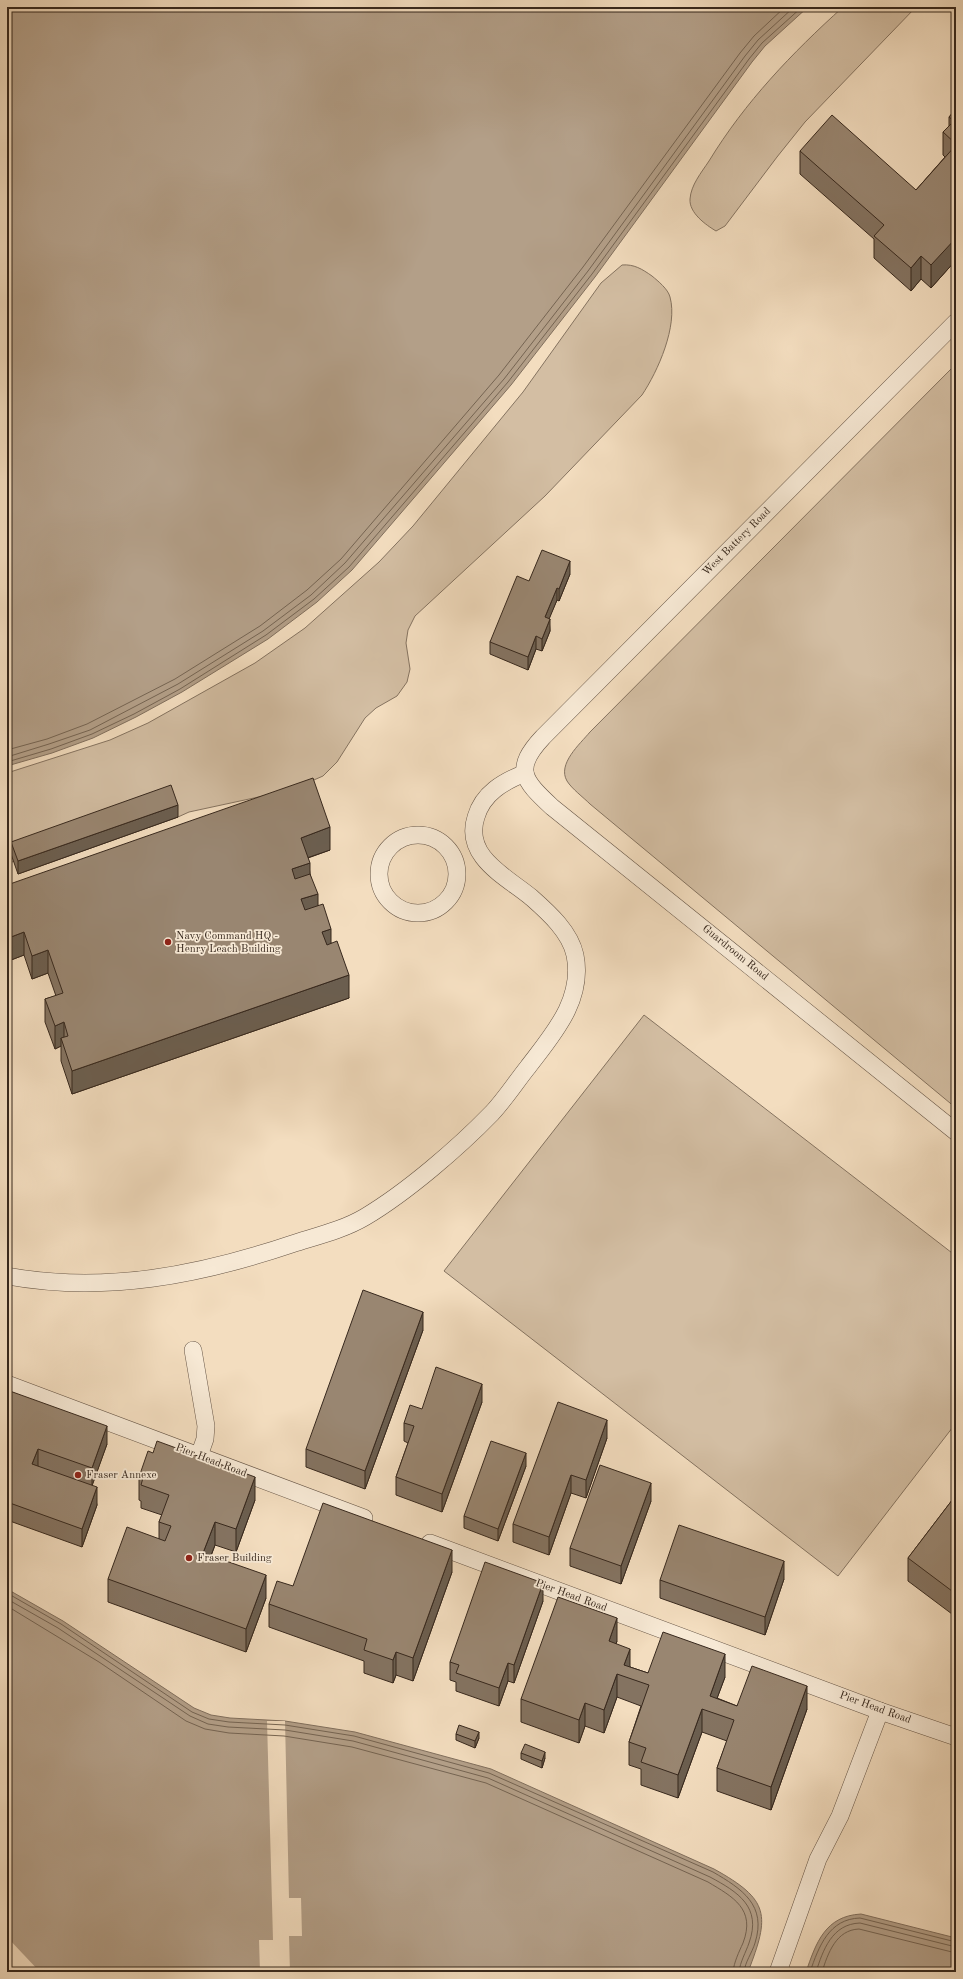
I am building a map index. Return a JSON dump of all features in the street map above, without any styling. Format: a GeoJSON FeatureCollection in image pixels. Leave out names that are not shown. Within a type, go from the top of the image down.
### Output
{"type":"FeatureCollection","features":[{"type":"Feature","properties":{"kind":"lane","name":"West Battery Road"},"geometry":{"type":"LineString","coordinates":[[525,770],[531,751],[543,737],[956,322]]}},
{"type":"Feature","properties":{"kind":"lane"},"geometry":{"type":"LineString","coordinates":[[7,1276],[49,1282],[86,1284],[115,1283],[183,1274],[237,1262],[342,1227],[363,1218],[386,1204],[442,1159],[493,1112],[553,1034],[568,1009],[575,990],[574,953],[566,934],[551,916],[531,897],[491,867],[478,848],[474,836],[474,827],[482,803],[501,785],[525,770]]}},
{"type":"Feature","properties":{"kind":"lane","name":"Guardroom Road"},"geometry":{"type":"LineString","coordinates":[[525,770],[530,785],[552,807],[956,1132]]}},
{"type":"Feature","properties":{"kind":"lane"},"geometry":{"type":"LineString","coordinates":[[415,835],[434,838],[449,850],[455,861],[458,874],[455,887],[444,903],[434,910],[421,913],[402,910],[391,902],[383,892],[380,880],[381,861],[392,845],[402,838],[415,835]]}},
{"type":"Feature","properties":{"kind":"lane"},"geometry":{"type":"LineString","coordinates":[[455,861],[478,848]]}},
{"type":"Feature","properties":{"kind":"lane"},"geometry":{"type":"LineString","coordinates":[[194,1350],[206,1426],[205,1439],[199,1456]]}},
{"type":"Feature","properties":{"kind":"lane","name":"Pier Head Road"},"geometry":{"type":"LineString","coordinates":[[7,1384],[376,1523]]}},
{"type":"Feature","properties":{"kind":"lane","name":"Pier Head Road"},"geometry":{"type":"LineString","coordinates":[[412,1536],[880,1711],[956,1737]]}},
{"type":"Feature","properties":{"kind":"lane"},"geometry":{"type":"LineString","coordinates":[[778,1972],[818,1859],[840,1816],[880,1711]]}},
{"type":"Feature","properties":{"kind":"shaded area"},"geometry":{"type":"Polygon","coordinates":[[[843,7],[916,7],[805,122],[725,226],[716,231],[695,214],[690,204],[692,189],[697,179],[723,139],[770,79],[843,7]]]}},
{"type":"Feature","properties":{"kind":"shaded area"},"geometry":{"type":"Polygon","coordinates":[[[622,265],[634,266],[648,273],[662,285],[670,297],[672,309],[669,334],[660,361],[648,385],[642,395],[545,496],[415,616],[408,630],[406,643],[410,669],[407,682],[397,696],[376,708],[365,718],[337,762],[323,776],[291,790],[189,812],[178,817],[171,798],[7,864],[7,773],[110,740],[148,723],[255,663],[305,628],[379,562],[413,526],[523,392],[601,283],[622,265]]]}},
{"type":"Feature","properties":{"kind":"shaded area"},"geometry":{"type":"Polygon","coordinates":[[[956,364],[956,1108],[590,804],[569,784],[565,775],[565,768],[571,755],[590,732],[956,364]]]}},
{"type":"Feature","properties":{"kind":"shaded area"},"geometry":{"type":"Polygon","coordinates":[[[644,1015],[956,1256],[956,1423],[838,1576],[444,1271],[644,1015]]]}},
{"type":"Feature","properties":{"kind":"water"},"geometry":{"type":"Polygon","coordinates":[[[7,7],[808,7],[765,46],[752,62],[595,277],[511,385],[352,570],[317,602],[268,639],[182,692],[93,738],[52,753],[7,766],[7,7]]]}},
{"type":"Feature","properties":{"kind":"water"},"geometry":{"type":"Polygon","coordinates":[[[7,1589],[63,1621],[194,1708],[211,1715],[230,1718],[285,1721],[355,1732],[491,1769],[714,1869],[746,1890],[755,1900],[760,1911],[762,1923],[760,1936],[748,1972],[7,1972],[7,1589]]]}},
{"type":"Feature","properties":{"kind":"water"},"geometry":{"type":"Polygon","coordinates":[[[861,1914],[956,1938],[956,1972],[806,1972],[818,1941],[830,1926],[849,1916],[861,1914]]]}},
{"type":"Feature","properties":{"kind":"pier"},"geometry":{"type":"Polygon","coordinates":[[[267,1721],[285,1721],[289,1898],[301,1898],[302,1936],[289,1936],[290,1972],[260,1972],[259,1940],[273,1940],[267,1721]]]}},
{"type":"Feature","properties":{"kind":"pier"},"geometry":{"type":"Polygon","coordinates":[[[7,1937],[40,1972],[7,1972],[7,1937]]]}},
{"type":"Feature","properties":{"kind":"building"},"geometry":{"type":"Polygon","coordinates":[[[956,109],[956,144],[943,132],[954,121],[949,117],[956,109]]]}},
{"type":"Feature","properties":{"kind":"building"},"geometry":{"type":"Polygon","coordinates":[[[832,115],[916,190],[956,145],[956,238],[931,265],[921,256],[911,268],[874,236],[884,225],[800,151],[832,115]]]}},
{"type":"Feature","properties":{"kind":"building"},"geometry":{"type":"Polygon","coordinates":[[[542,550],[570,561],[559,589],[557,588],[545,617],[550,619],[542,639],[536,636],[528,657],[490,642],[517,576],[529,581],[542,550]]]}},
{"type":"Feature","properties":{"kind":"building","name":"Navy Command HQ - Henry Leach Building"},"geometry":{"type":"Polygon","coordinates":[[[313,778],[330,827],[301,838],[310,863],[292,869],[295,879],[310,874],[318,894],[301,899],[305,910],[323,904],[331,929],[322,932],[327,945],[337,941],[349,975],[72,1071],[61,1038],[68,1036],[64,1022],[55,1026],[45,999],[63,993],[48,950],[32,956],[24,932],[11,937],[7,947],[7,885],[313,778]]]}},
{"type":"Feature","properties":{"kind":"building"},"geometry":{"type":"Polygon","coordinates":[[[171,785],[178,805],[18,861],[11,842],[171,785]]]}},
{"type":"Feature","properties":{"kind":"building"},"geometry":{"type":"Polygon","coordinates":[[[363,1290],[423,1312],[365,1471],[306,1449],[363,1290]]]}},
{"type":"Feature","properties":{"kind":"building"},"geometry":{"type":"Polygon","coordinates":[[[436,1367],[482,1384],[442,1494],[396,1477],[414,1426],[404,1423],[410,1405],[422,1409],[436,1367]]]}},
{"type":"Feature","properties":{"kind":"building","name":"Fraser Annexe"},"geometry":{"type":"Polygon","coordinates":[[[7,1390],[107,1426],[92,1468],[38,1449],[32,1464],[97,1487],[82,1529],[7,1502],[7,1390]]]}},
{"type":"Feature","properties":{"kind":"building"},"geometry":{"type":"Polygon","coordinates":[[[558,1402],[607,1420],[586,1480],[571,1475],[549,1537],[513,1524],[558,1402]]]}},
{"type":"Feature","properties":{"kind":"building","name":"Fraser Building"},"geometry":{"type":"Polygon","coordinates":[[[157,1441],[255,1477],[236,1529],[215,1522],[203,1553],[266,1575],[246,1629],[108,1579],[127,1527],[165,1541],[171,1526],[159,1522],[169,1495],[141,1485],[143,1478],[139,1477],[148,1451],[153,1453],[157,1441]]]}},
{"type":"Feature","properties":{"kind":"building"},"geometry":{"type":"Polygon","coordinates":[[[491,1441],[526,1453],[498,1529],[464,1516],[491,1441]]]}},
{"type":"Feature","properties":{"kind":"building"},"geometry":{"type":"Polygon","coordinates":[[[600,1465],[651,1483],[621,1566],[570,1548],[600,1465]]]}},
{"type":"Feature","properties":{"kind":"building"},"geometry":{"type":"Polygon","coordinates":[[[956,1495],[956,1594],[908,1558],[956,1495]]]}},
{"type":"Feature","properties":{"kind":"building"},"geometry":{"type":"Polygon","coordinates":[[[323,1503],[452,1550],[413,1658],[396,1652],[393,1660],[364,1650],[367,1639],[269,1604],[277,1581],[293,1586],[323,1503]]]}},
{"type":"Feature","properties":{"kind":"building"},"geometry":{"type":"Polygon","coordinates":[[[679,1525],[784,1561],[765,1617],[660,1580],[679,1525]]]}},
{"type":"Feature","properties":{"kind":"building"},"geometry":{"type":"Polygon","coordinates":[[[485,1562],[543,1583],[514,1665],[508,1663],[499,1688],[456,1673],[459,1665],[450,1662],[485,1562]]]}},
{"type":"Feature","properties":{"kind":"building"},"geometry":{"type":"Polygon","coordinates":[[[558,1597],[617,1618],[609,1641],[630,1649],[624,1665],[648,1673],[663,1632],[725,1654],[710,1696],[737,1706],[752,1666],[807,1686],[771,1787],[717,1768],[734,1720],[702,1709],[678,1775],[641,1762],[646,1748],[629,1742],[649,1685],[617,1674],[604,1710],[585,1703],[579,1720],[521,1699],[558,1597]]]}},
{"type":"Feature","properties":{"kind":"building"},"geometry":{"type":"Polygon","coordinates":[[[459,1725],[479,1732],[475,1741],[456,1734],[459,1725]]]}},
{"type":"Feature","properties":{"kind":"building"},"geometry":{"type":"Polygon","coordinates":[[[525,1744],[545,1752],[542,1761],[521,1753],[525,1744]]]}},
{"type":"Feature","properties":{"kind":"place","name":"Navy Command HQ - Henry Leach Building"},"geometry":{"type":"Point","coordinates":[168,942]}},
{"type":"Feature","properties":{"kind":"place","name":"Fraser Annexe"},"geometry":{"type":"Point","coordinates":[78,1475]}},
{"type":"Feature","properties":{"kind":"place","name":"Fraser Building"},"geometry":{"type":"Point","coordinates":[189,1558]}}]}
